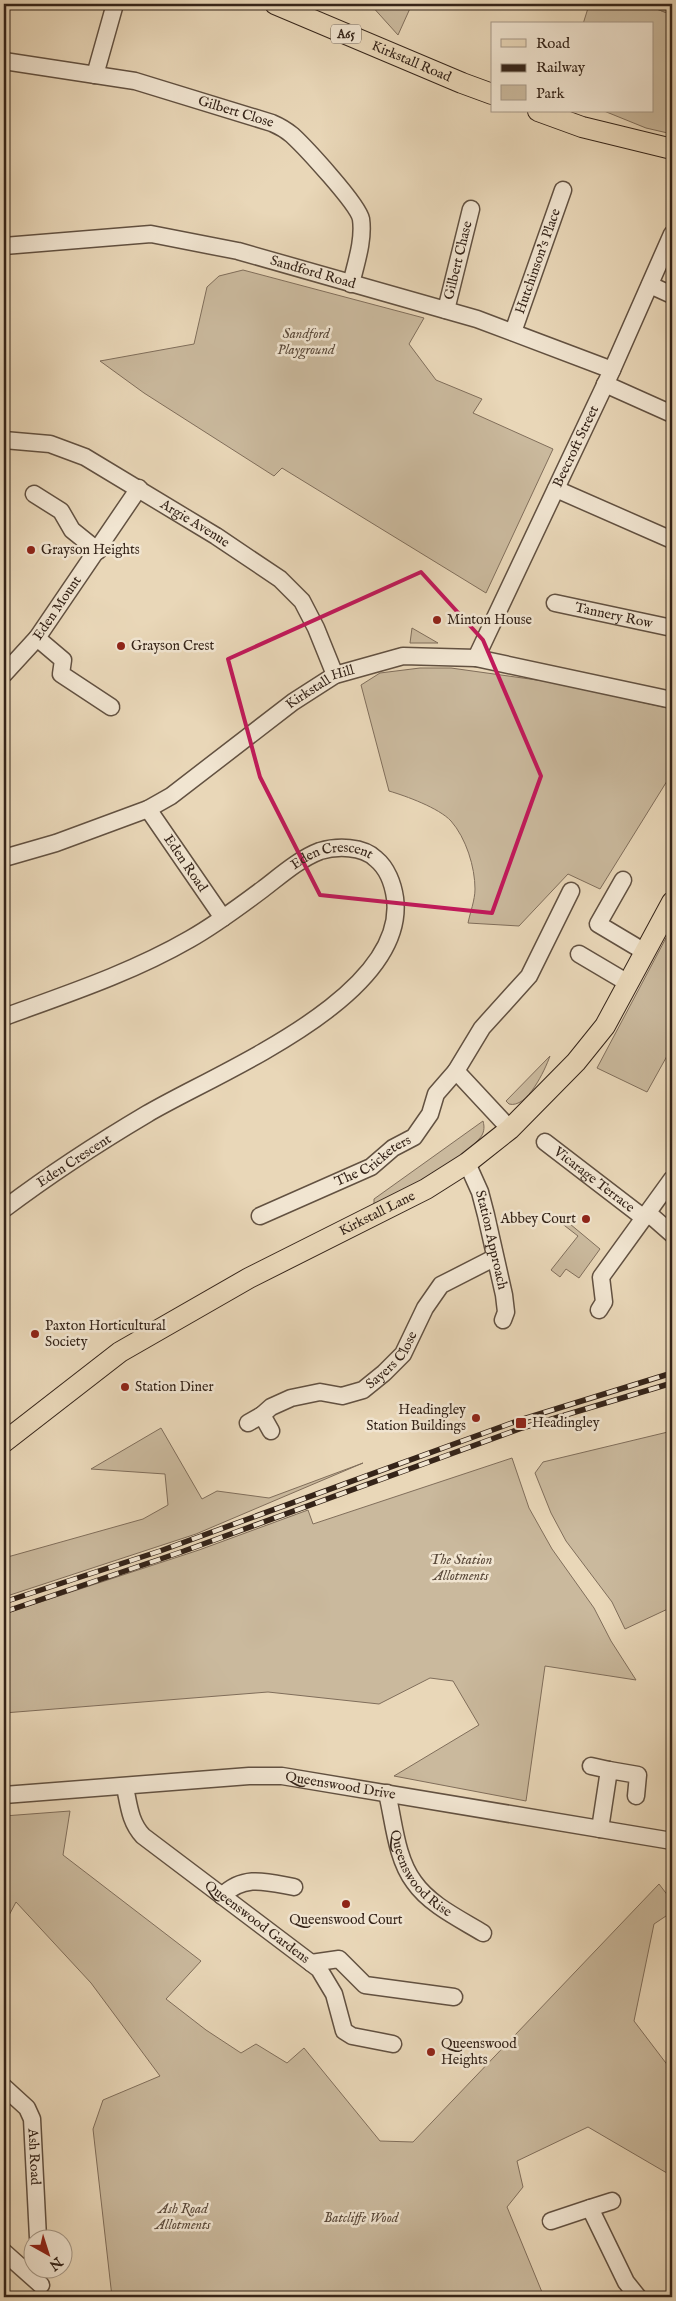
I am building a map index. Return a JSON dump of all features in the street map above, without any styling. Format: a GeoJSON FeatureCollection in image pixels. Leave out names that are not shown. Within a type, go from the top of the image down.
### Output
{"type":"FeatureCollection","features":[{"type":"Feature","properties":{"kind":"main road","name":"Kirkstall Road"},"geometry":{"type":"LineString","coordinates":[[275,4],[462,84],[491,94]]}},
{"type":"Feature","properties":{"kind":"main road"},"geometry":{"type":"LineString","coordinates":[[541,112],[582,127],[672,149]]}},
{"type":"Feature","properties":{"kind":"main road","name":"Kirkstall Lane"},"geometry":{"type":"LineString","coordinates":[[4,1442],[120,1352],[249,1278],[426,1189],[467,1163],[510,1129],[576,1062],[605,1026],[672,902]]}},
{"type":"Feature","properties":{"kind":"street"},"geometry":{"type":"LineString","coordinates":[[95,75],[115,4]]}},
{"type":"Feature","properties":{"kind":"street","name":"Gilbert Close"},"geometry":{"type":"LineString","coordinates":[[4,61],[136,81],[272,123],[292,136],[348,198],[361,216],[362,232],[351,284]]}},
{"type":"Feature","properties":{"kind":"street","name":"Hutchinson's Place"},"geometry":{"type":"LineString","coordinates":[[514,332],[562,190]]}},
{"type":"Feature","properties":{"kind":"street","name":"Gilbert Chase"},"geometry":{"type":"LineString","coordinates":[[446,310],[471,209]]}},
{"type":"Feature","properties":{"kind":"street","name":"Sandford Road"},"geometry":{"type":"LineString","coordinates":[[4,246],[151,234],[238,251],[446,310],[514,332],[609,377],[672,414]]}},
{"type":"Feature","properties":{"kind":"street","name":"Beecroft Street"},"geometry":{"type":"LineString","coordinates":[[476,658],[609,377],[672,234]]}},
{"type":"Feature","properties":{"kind":"street"},"geometry":{"type":"LineString","coordinates":[[650,285],[672,295]]}},
{"type":"Feature","properties":{"kind":"street","name":"Argie Avenue"},"geometry":{"type":"LineString","coordinates":[[4,440],[50,444],[85,457],[139,488],[280,579],[302,601],[316,628],[335,675]]}},
{"type":"Feature","properties":{"kind":"street","name":"Eden Mount"},"geometry":{"type":"LineString","coordinates":[[4,674],[37,638],[98,551],[139,488]]}},
{"type":"Feature","properties":{"kind":"street"},"geometry":{"type":"LineString","coordinates":[[556,489],[672,540]]}},
{"type":"Feature","properties":{"kind":"street"},"geometry":{"type":"LineString","coordinates":[[34,494],[61,511],[72,530],[98,551]]}},
{"type":"Feature","properties":{"kind":"street","name":"Tannery Row"},"geometry":{"type":"LineString","coordinates":[[555,603],[672,628]]}},
{"type":"Feature","properties":{"kind":"street"},"geometry":{"type":"LineString","coordinates":[[37,638],[63,660],[61,674],[111,707]]}},
{"type":"Feature","properties":{"kind":"street","name":"Kirkstall Hill"},"geometry":{"type":"LineString","coordinates":[[4,858],[56,843],[148,809],[179,790],[293,702],[335,675],[403,656],[476,658],[672,700]]}},
{"type":"Feature","properties":{"kind":"street","name":"Eden Road"},"geometry":{"type":"LineString","coordinates":[[148,809],[223,918]]}},
{"type":"Feature","properties":{"kind":"street","name":"Eden Crescent"},"geometry":{"type":"LineString","coordinates":[[4,1017],[123,974],[190,939],[223,918],[298,864],[319,852],[336,848],[361,850],[375,857],[384,867],[391,883],[396,905],[391,934],[374,963],[324,1013],[256,1057],[147,1114],[35,1186],[4,1209]]}},
{"type":"Feature","properties":{"kind":"street"},"geometry":{"type":"LineString","coordinates":[[623,880],[598,924],[645,952]]}},
{"type":"Feature","properties":{"kind":"street","name":"The Cricketers"},"geometry":{"type":"LineString","coordinates":[[260,1216],[371,1167],[394,1148],[414,1137],[430,1114],[436,1094],[456,1072],[482,1028],[529,976],[571,891]]}},
{"type":"Feature","properties":{"kind":"street"},"geometry":{"type":"LineString","coordinates":[[579,954],[628,983]]}},
{"type":"Feature","properties":{"kind":"street"},"geometry":{"type":"LineString","coordinates":[[456,1072],[510,1129]]}},
{"type":"Feature","properties":{"kind":"street","name":"Vicarage Terrace"},"geometry":{"type":"LineString","coordinates":[[545,1142],[643,1221],[672,1234]]}},
{"type":"Feature","properties":{"kind":"street","name":"Station Approach"},"geometry":{"type":"LineString","coordinates":[[467,1163],[480,1192],[504,1295],[506,1312],[503,1320]]}},
{"type":"Feature","properties":{"kind":"street"},"geometry":{"type":"LineString","coordinates":[[599,1310],[604,1302],[601,1277],[672,1179]]}},
{"type":"Feature","properties":{"kind":"street","name":"Sayers Close"},"geometry":{"type":"LineString","coordinates":[[272,1431],[255,1419],[272,1407],[291,1398],[320,1392],[342,1396],[362,1390],[384,1374],[403,1354],[425,1308],[441,1285],[494,1258]]}},
{"type":"Feature","properties":{"kind":"street"},"geometry":{"type":"LineString","coordinates":[[591,1766],[638,1775],[636,1796]]}},
{"type":"Feature","properties":{"kind":"street"},"geometry":{"type":"LineString","coordinates":[[600,1829],[610,1770]]}},
{"type":"Feature","properties":{"kind":"street","name":"Queenswood Drive"},"geometry":{"type":"LineString","coordinates":[[4,1796],[249,1776],[282,1776],[672,1841]]}},
{"type":"Feature","properties":{"kind":"street","name":"Queenswood Gardens"},"geometry":{"type":"LineString","coordinates":[[126,1787],[130,1816],[135,1827],[143,1836],[319,1970],[334,1994],[344,2031],[352,2036],[393,2044]]}},
{"type":"Feature","properties":{"kind":"street","name":"Queenswood Rise"},"geometry":{"type":"LineString","coordinates":[[387,1793],[400,1850],[414,1882],[440,1906],[483,1933]]}},
{"type":"Feature","properties":{"kind":"street"},"geometry":{"type":"LineString","coordinates":[[222,1896],[231,1886],[254,1880],[294,1887]]}},
{"type":"Feature","properties":{"kind":"street"},"geometry":{"type":"LineString","coordinates":[[311,1964],[339,1960],[365,1985],[454,1997]]}},
{"type":"Feature","properties":{"kind":"street","name":"Ash Road"},"geometry":{"type":"LineString","coordinates":[[4,2087],[27,2108],[32,2119],[37,2228]]}},
{"type":"Feature","properties":{"kind":"street"},"geometry":{"type":"LineString","coordinates":[[551,2221],[612,2201]]}},
{"type":"Feature","properties":{"kind":"street"},"geometry":{"type":"LineString","coordinates":[[590,2208],[626,2282],[638,2297]]}},
{"type":"Feature","properties":{"kind":"street"},"geometry":{"type":"LineString","coordinates":[[4,2252],[41,2291]]}},
{"type":"Feature","properties":{"kind":"street"},"geometry":{"type":"LineString","coordinates":[[40,2278],[41,2291]]}},
{"type":"Feature","properties":{"kind":"highlighted area"},"geometry":{"type":"Polygon","coordinates":[[[421,572],[483,640],[541,776],[492,913],[320,895],[260,777],[228,659],[421,572]]]}},
{"type":"Feature","properties":{"kind":"green space"},"geometry":{"type":"Polygon","coordinates":[[[370,4],[412,4],[398,35],[370,4]]]}},
{"type":"Feature","properties":{"kind":"green space"},"geometry":{"type":"Polygon","coordinates":[[[586,4],[644,4],[672,15],[672,134],[646,128],[606,112],[654,112],[654,22],[584,22],[589,5],[586,4]]]}},
{"type":"Feature","properties":{"kind":"green space","name":"Sandford Playground"},"geometry":{"type":"Polygon","coordinates":[[[243,270],[424,318],[409,344],[436,380],[482,399],[473,413],[553,449],[486,593],[282,468],[274,476],[144,393],[100,361],[194,344],[207,287],[219,276],[243,270]]]}},
{"type":"Feature","properties":{"kind":"green space"},"geometry":{"type":"Polygon","coordinates":[[[412,628],[438,643],[410,643],[412,628]]]}},
{"type":"Feature","properties":{"kind":"green space"},"geometry":{"type":"Polygon","coordinates":[[[420,668],[451,668],[551,682],[672,709],[672,773],[600,889],[568,874],[519,926],[468,923],[473,902],[475,880],[465,844],[456,828],[446,816],[422,803],[389,791],[361,685],[380,673],[420,668]]]}},
{"type":"Feature","properties":{"kind":"green space"},"geometry":{"type":"Polygon","coordinates":[[[666,938],[672,942],[672,1047],[647,1092],[597,1068],[666,938]]]}},
{"type":"Feature","properties":{"kind":"green space"},"geometry":{"type":"Polygon","coordinates":[[[550,1056],[540,1079],[529,1095],[516,1104],[509,1104],[506,1101],[550,1056]]]}},
{"type":"Feature","properties":{"kind":"green space"},"geometry":{"type":"Polygon","coordinates":[[[483,1121],[484,1131],[481,1137],[469,1149],[444,1168],[374,1205],[374,1199],[483,1121]]]}},
{"type":"Feature","properties":{"kind":"green space"},"geometry":{"type":"Polygon","coordinates":[[[558,1214],[600,1249],[579,1278],[566,1269],[560,1277],[551,1270],[578,1236],[556,1219],[558,1214]]]}},
{"type":"Feature","properties":{"kind":"green space"},"geometry":{"type":"Polygon","coordinates":[[[161,1428],[202,1499],[217,1491],[269,1498],[363,1463],[196,1534],[4,1597],[4,1558],[143,1519],[168,1505],[165,1474],[91,1469],[161,1428]]]}},
{"type":"Feature","properties":{"kind":"green space"},"geometry":{"type":"Polygon","coordinates":[[[672,1431],[672,1607],[625,1629],[612,1602],[566,1541],[551,1513],[535,1473],[543,1462],[672,1431]]]}},
{"type":"Feature","properties":{"kind":"green space","name":"The Station Allotments"},"geometry":{"type":"Polygon","coordinates":[[[512,1458],[529,1508],[552,1549],[594,1608],[611,1641],[636,1680],[545,1666],[526,1801],[394,1776],[479,1725],[453,1681],[430,1678],[379,1704],[268,1692],[4,1713],[4,1614],[199,1550],[308,1510],[313,1524],[512,1458]]]}},
{"type":"Feature","properties":{"kind":"green space","name":"Batcliffe Wood"},"geometry":{"type":"Polygon","coordinates":[[[70,1811],[63,1855],[201,1961],[166,1999],[206,2030],[241,2053],[256,2044],[287,2063],[304,2048],[380,2141],[413,2142],[659,1884],[672,1901],[672,1912],[654,1924],[634,2021],[672,2071],[672,2176],[588,2127],[517,2161],[523,2187],[507,2207],[544,2297],[112,2297],[93,2129],[103,2100],[160,2076],[91,1983],[16,1902],[6,1921],[4,1919],[4,1816],[70,1811]]]}},
{"type":"Feature","properties":{"kind":"shaded area"},"geometry":{"type":"Polygon","coordinates":[[[644,4],[672,4],[672,15],[644,4]]]}},
{"type":"Feature","properties":{"kind":"railway"},"geometry":{"type":"LineString","coordinates":[[4,1602],[160,1551],[520,1420],[672,1373]]}},
{"type":"Feature","properties":{"kind":"railway"},"geometry":{"type":"LineString","coordinates":[[4,1612],[184,1551],[522,1428],[672,1383]]}},
{"type":"Feature","properties":{"kind":"place","name":"Grayson Heights"},"geometry":{"type":"Point","coordinates":[31,550]}},
{"type":"Feature","properties":{"kind":"place","name":"Minton House"},"geometry":{"type":"Point","coordinates":[437,620]}},
{"type":"Feature","properties":{"kind":"place","name":"Grayson Crest"},"geometry":{"type":"Point","coordinates":[121,646]}},
{"type":"Feature","properties":{"kind":"place","name":"Abbey Court"},"geometry":{"type":"Point","coordinates":[586,1219]}},
{"type":"Feature","properties":{"kind":"place","name":"Paxton Horticultural Society"},"geometry":{"type":"Point","coordinates":[35,1334]}},
{"type":"Feature","properties":{"kind":"place","name":"Station Diner"},"geometry":{"type":"Point","coordinates":[125,1387]}},
{"type":"Feature","properties":{"kind":"place","name":"Headingley Station Buildings"},"geometry":{"type":"Point","coordinates":[476,1418]}},
{"type":"Feature","properties":{"kind":"place","name":"Headingley"},"geometry":{"type":"Point","coordinates":[521,1423]}},
{"type":"Feature","properties":{"kind":"place","name":"Queenswood Court"},"geometry":{"type":"Point","coordinates":[346,1904]}},
{"type":"Feature","properties":{"kind":"place","name":"Queenswood Heights"},"geometry":{"type":"Point","coordinates":[431,2052]}},
{"type":"Feature","properties":{"kind":"park label","name":"Ash Road Allotments"},"geometry":{"type":"Point","coordinates":[183,2218]}}]}
